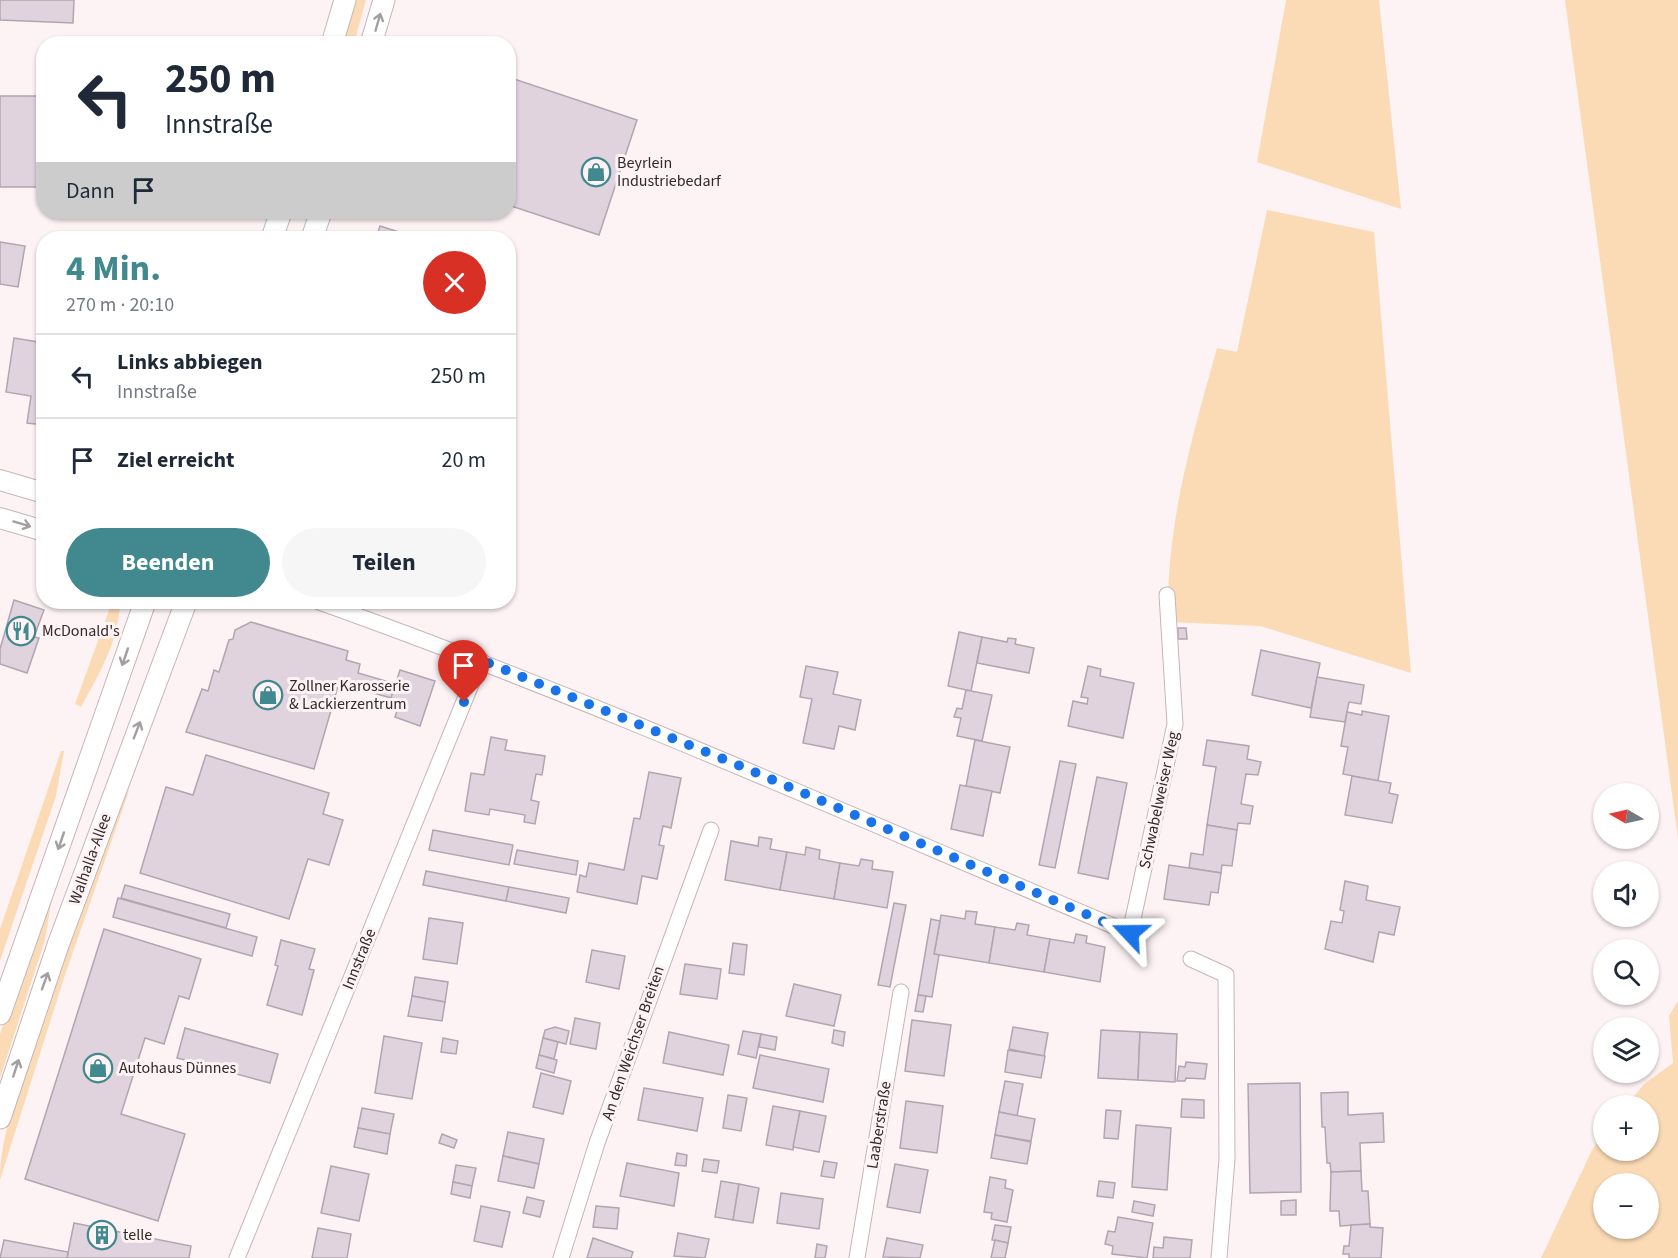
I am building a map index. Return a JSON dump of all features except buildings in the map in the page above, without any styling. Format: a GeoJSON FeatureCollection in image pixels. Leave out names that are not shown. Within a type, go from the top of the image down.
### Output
{"type":"FeatureCollection","features":[{"type":"Feature","properties":{"kind":"main road"},"geometry":{"type":"LineString","coordinates":[[334,36],[345,0]]}},
{"type":"Feature","properties":{"kind":"main road"},"geometry":{"type":"LineString","coordinates":[[373,36],[384,0]]}},
{"type":"Feature","properties":{"kind":"main road","name":"Walhalla-Allee"},"geometry":{"type":"LineString","coordinates":[[0,1014],[143,609]]}},
{"type":"Feature","properties":{"kind":"main road","name":"Walhalla-Allee"},"geometry":{"type":"LineString","coordinates":[[0,1118],[58,945],[183,609]]}},
{"type":"Feature","properties":{"kind":"street"},"geometry":{"type":"LineString","coordinates":[[0,480],[36,491]]}},
{"type":"Feature","properties":{"kind":"street"},"geometry":{"type":"LineString","coordinates":[[0,518],[36,529]]}},
{"type":"Feature","properties":{"kind":"street","name":"Schwabelweiser Weg"},"geometry":{"type":"LineString","coordinates":[[481,660],[738,765],[1130,933],[1175,724],[1167,595]]}},
{"type":"Feature","properties":{"kind":"street"},"geometry":{"type":"LineString","coordinates":[[339,609],[481,660]]}},
{"type":"Feature","properties":{"kind":"street","name":"Innstraße"},"geometry":{"type":"LineString","coordinates":[[237,1258],[481,660]]}},
{"type":"Feature","properties":{"kind":"street","name":"An den Weichser Breiten"},"geometry":{"type":"LineString","coordinates":[[561,1258],[601,1132],[711,830]]}},
{"type":"Feature","properties":{"kind":"street"},"geometry":{"type":"LineString","coordinates":[[1191,959],[1226,975],[1227,1159],[1219,1258]]}},
{"type":"Feature","properties":{"kind":"street","name":"Laaberstraße"},"geometry":{"type":"LineString","coordinates":[[857,1258],[901,992]]}},
{"type":"Feature","properties":{"kind":"shaded area"},"geometry":{"type":"Polygon","coordinates":[[[351,0],[366,0],[356,36],[340,36],[351,0]]]}},
{"type":"Feature","properties":{"kind":"shaded area"},"geometry":{"type":"Polygon","coordinates":[[[1286,0],[1379,0],[1401,209],[1257,162],[1286,0]]]}},
{"type":"Feature","properties":{"kind":"shaded area"},"geometry":{"type":"Polygon","coordinates":[[[1565,0],[1678,0],[1678,839],[1565,0]]]}},
{"type":"Feature","properties":{"kind":"shaded area"},"geometry":{"type":"Polygon","coordinates":[[[1267,210],[1374,232],[1411,673],[1260,626],[1168,622],[1171,551],[1182,483],[1198,416],[1217,348],[1237,352],[1267,210]]]}},
{"type":"Feature","properties":{"kind":"shaded area"},"geometry":{"type":"Polygon","coordinates":[[[109,609],[119,609],[116,632],[106,658],[81,707],[75,704],[109,609]]]}},
{"type":"Feature","properties":{"kind":"shaded area"},"geometry":{"type":"Polygon","coordinates":[[[147,615],[152,617],[53,892],[45,940],[0,1078],[0,1034],[59,857],[147,615]]]}},
{"type":"Feature","properties":{"kind":"shaded area"},"geometry":{"type":"Polygon","coordinates":[[[61,751],[64,751],[56,796],[0,961],[0,929],[61,751]]]}},
{"type":"Feature","properties":{"kind":"shaded area"},"geometry":{"type":"Polygon","coordinates":[[[130,788],[64,978],[0,1180],[3,1146],[11,1113],[63,949],[100,850],[130,788]]]}},
{"type":"Feature","properties":{"kind":"shaded area"},"geometry":{"type":"Polygon","coordinates":[[[1678,1001],[1678,1258],[1541,1258],[1593,1149],[1593,1161],[1659,1161],[1659,1095],[1635,1095],[1645,1083],[1659,1083],[1659,1073],[1673,1063],[1669,1016],[1678,1001]]]}},
{"type":"Feature","properties":{"kind":"place","name":"Beyrlein Industriebedarf"},"geometry":{"type":"Point","coordinates":[596,172]}},
{"type":"Feature","properties":{"kind":"place","name":"McDonald's"},"geometry":{"type":"Point","coordinates":[21,631]}},
{"type":"Feature","properties":{"kind":"place","name":"Zollner Karosserie & Lackierzentrum"},"geometry":{"type":"Point","coordinates":[268,695]}},
{"type":"Feature","properties":{"kind":"place","name":"Autohaus Dünnes"},"geometry":{"type":"Point","coordinates":[98,1068]}},
{"type":"Feature","properties":{"kind":"place","name":"telle"},"geometry":{"type":"Point","coordinates":[102,1235]}},
{"type":"Feature","properties":{"kind":"route"},"geometry":{"type":"LineString","coordinates":[[464,702],[481,660],[738,765],[1130,933]]}}]}
